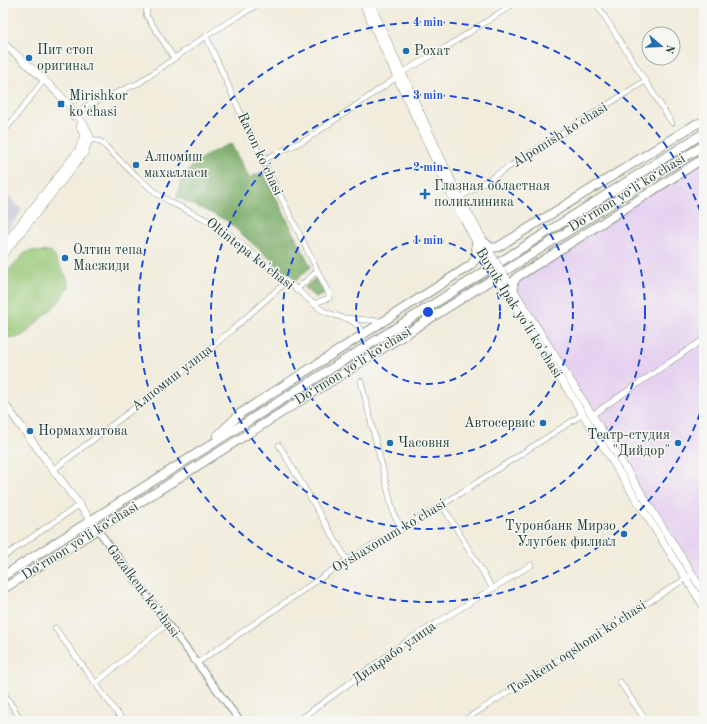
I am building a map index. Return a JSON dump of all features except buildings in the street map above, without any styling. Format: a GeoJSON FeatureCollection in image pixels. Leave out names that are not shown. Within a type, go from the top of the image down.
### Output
{"type":"FeatureCollection","features":[{"type":"Feature","properties":{"kind":"main road","name":"Buyuk Ipak yo'li ko'chasi"},"geometry":{"type":"LineString","coordinates":[[363,3],[457,200],[479,242],[689,576],[704,607]]}},
{"type":"Feature","properties":{"kind":"main road","name":"Buyuk Ipak yo'li ko'chasi"},"geometry":{"type":"LineString","coordinates":[[370,3],[398,74]]}},
{"type":"Feature","properties":{"kind":"main road"},"geometry":{"type":"LineString","coordinates":[[3,43],[43,82],[74,116],[86,126],[87,137],[84,153],[19,230],[3,246]]}},
{"type":"Feature","properties":{"kind":"main road"},"geometry":{"type":"LineString","coordinates":[[3,48],[43,82]]}},
{"type":"Feature","properties":{"kind":"main road"},"geometry":{"type":"LineString","coordinates":[[206,447],[240,412],[471,265],[477,257],[479,242],[491,248],[498,247],[696,124],[704,122]]}},
{"type":"Feature","properties":{"kind":"main road","name":"Do‘rmon yo‘li ko‘chasi"},"geometry":{"type":"LineString","coordinates":[[3,576],[704,133]]}},
{"type":"Feature","properties":{"kind":"main road","name":"Do‘rmon yo‘li ko‘chasi"},"geometry":{"type":"LineString","coordinates":[[3,589],[704,145]]}},
{"type":"Feature","properties":{"kind":"main road"},"geometry":{"type":"LineString","coordinates":[[514,292],[513,283],[517,277],[704,158]]}},
{"type":"Feature","properties":{"kind":"main road"},"geometry":{"type":"LineString","coordinates":[[3,254],[19,230]]}},
{"type":"Feature","properties":{"kind":"main road","name":"Buyuk Ipak yo'li ko'chasi"},"geometry":{"type":"LineString","coordinates":[[503,280],[514,292],[587,414]]}},
{"type":"Feature","properties":{"kind":"main road","name":"Gazalkent ko'chasi"},"geometry":{"type":"LineString","coordinates":[[3,402],[98,530]]}},
{"type":"Feature","properties":{"kind":"main road","name":"Buyuk Ipak yo'li ko'chasi"},"geometry":{"type":"LineString","coordinates":[[689,576],[704,594]]}},
{"type":"Feature","properties":{"kind":"street"},"geometry":{"type":"LineString","coordinates":[[152,3],[146,8],[146,15],[174,58]]}},
{"type":"Feature","properties":{"kind":"street"},"geometry":{"type":"LineString","coordinates":[[74,116],[86,106],[139,83],[206,36],[260,3]]}},
{"type":"Feature","properties":{"kind":"street"},"geometry":{"type":"LineString","coordinates":[[263,160],[307,138],[393,80],[398,74],[445,48],[515,3]]}},
{"type":"Feature","properties":{"kind":"street"},"geometry":{"type":"LineString","coordinates":[[596,3],[672,123]]}},
{"type":"Feature","properties":{"kind":"street","name":"Ravon ko'chasi"},"geometry":{"type":"LineString","coordinates":[[206,36],[263,160],[329,296],[313,304]]}},
{"type":"Feature","properties":{"kind":"street","name":"Alpomish ko'chasi"},"geometry":{"type":"LineString","coordinates":[[457,200],[645,81]]}},
{"type":"Feature","properties":{"kind":"street"},"geometry":{"type":"LineString","coordinates":[[3,133],[43,82]]}},
{"type":"Feature","properties":{"kind":"street","name":"Oltintepa ko'chasi"},"geometry":{"type":"LineString","coordinates":[[87,137],[101,142],[135,175],[172,204],[218,226],[313,304],[329,314],[347,319],[381,321]]}},
{"type":"Feature","properties":{"kind":"street"},"geometry":{"type":"LineString","coordinates":[[296,290],[317,271]]}},
{"type":"Feature","properties":{"kind":"street","name":"Алпомиш улица"},"geometry":{"type":"LineString","coordinates":[[53,470],[183,371],[286,282]]}},
{"type":"Feature","properties":{"kind":"street"},"geometry":{"type":"LineString","coordinates":[[347,319],[355,323],[363,333]]}},
{"type":"Feature","properties":{"kind":"street","name":"Oyshaxonum ko'chasi"},"geometry":{"type":"LineString","coordinates":[[197,663],[347,560],[442,505],[704,339]]}},
{"type":"Feature","properties":{"kind":"street"},"geometry":{"type":"LineString","coordinates":[[361,381],[394,515],[402,528]]}},
{"type":"Feature","properties":{"kind":"street"},"geometry":{"type":"LineString","coordinates":[[279,445],[347,560]]}},
{"type":"Feature","properties":{"kind":"street"},"geometry":{"type":"LineString","coordinates":[[3,557],[79,505]]}},
{"type":"Feature","properties":{"kind":"street"},"geometry":{"type":"LineString","coordinates":[[442,505],[493,589]]}},
{"type":"Feature","properties":{"kind":"street","name":"Gazalkent ko'chasi"},"geometry":{"type":"LineString","coordinates":[[98,530],[240,721]]}},
{"type":"Feature","properties":{"kind":"street","name":"Дильрабо улица"},"geometry":{"type":"LineString","coordinates":[[298,721],[407,641],[531,565]]}},
{"type":"Feature","properties":{"kind":"street","name":"Toshkent oqshomi ko'chasi"},"geometry":{"type":"LineString","coordinates":[[463,721],[689,576]]}},
{"type":"Feature","properties":{"kind":"street"},"geometry":{"type":"LineString","coordinates":[[96,682],[167,624]]}},
{"type":"Feature","properties":{"kind":"street"},"geometry":{"type":"LineString","coordinates":[[56,628],[123,721]]}},
{"type":"Feature","properties":{"kind":"street"},"geometry":{"type":"LineString","coordinates":[[620,682],[646,721]]}},
{"type":"Feature","properties":{"kind":"street"},"geometry":{"type":"LineString","coordinates":[[3,692],[22,721]]}},
{"type":"Feature","properties":{"kind":"shaded area"},"geometry":{"type":"Polygon","coordinates":[[[704,158],[704,593],[514,292],[513,281],[704,158]]]}},
{"type":"Feature","properties":{"kind":"shaded area"},"geometry":{"type":"Polygon","coordinates":[[[3,191],[22,210],[3,236],[3,191]]]}},
{"type":"Feature","properties":{"kind":"green space"},"geometry":{"type":"Polygon","coordinates":[[[231,144],[249,178],[263,172],[311,267],[295,281],[226,220],[177,197],[181,181],[191,167],[210,153],[231,144]]]}},
{"type":"Feature","properties":{"kind":"green space"},"geometry":{"type":"Polygon","coordinates":[[[36,250],[38,252],[51,251],[67,278],[69,287],[52,309],[20,337],[15,338],[3,335],[3,276],[25,253],[36,250]]]}},
{"type":"Feature","properties":{"kind":"green space"},"geometry":{"type":"Polygon","coordinates":[[[315,278],[325,294],[316,298],[304,288],[315,278]]]}},
{"type":"Feature","properties":{"kind":"place","name":"Рохат"},"geometry":{"type":"Point","coordinates":[406,51]}},
{"type":"Feature","properties":{"kind":"place","name":"Пит стоп оригинал"},"geometry":{"type":"Point","coordinates":[29,58]}},
{"type":"Feature","properties":{"kind":"place","name":"Mirishkor ko'chasi"},"geometry":{"type":"Point","coordinates":[61,104]}},
{"type":"Feature","properties":{"kind":"place","name":"Алпомиш махалласи"},"geometry":{"type":"Point","coordinates":[136,165]}},
{"type":"Feature","properties":{"kind":"place","name":"Глазная областная поликлиника"},"geometry":{"type":"Point","coordinates":[425,194]}},
{"type":"Feature","properties":{"kind":"place","name":"Олтин тепа Масжиди"},"geometry":{"type":"Point","coordinates":[65,258]}},
{"type":"Feature","properties":{"kind":"place","name":"Автосервис"},"geometry":{"type":"Point","coordinates":[543,423]}},
{"type":"Feature","properties":{"kind":"place","name":"Нормахматова"},"geometry":{"type":"Point","coordinates":[30,431]}},
{"type":"Feature","properties":{"kind":"place","name":"Часовня"},"geometry":{"type":"Point","coordinates":[390,443]}},
{"type":"Feature","properties":{"kind":"place","name":"Театр-студия \"Дийдор\""},"geometry":{"type":"Point","coordinates":[678,443]}},
{"type":"Feature","properties":{"kind":"place","name":"Туронбанк Мирзо Улугбек филиал"},"geometry":{"type":"Point","coordinates":[624,534]}}]}
